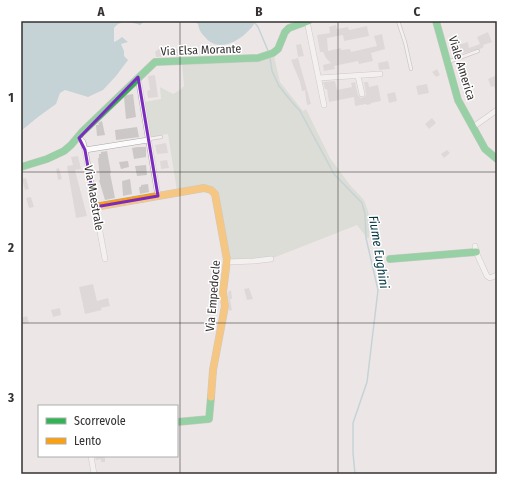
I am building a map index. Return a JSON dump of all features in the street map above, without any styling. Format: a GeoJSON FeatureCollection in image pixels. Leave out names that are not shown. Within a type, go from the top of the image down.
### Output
{"type":"FeatureCollection","features":[{"type":"Feature","properties":{"kind":"street","name":"Via Elsa Morante"},"geometry":{"type":"LineString","coordinates":[[21,167],[49,159],[73,144],[82,132],[155,62],[252,60],[274,53],[278,49],[286,31],[295,25],[308,21]]}},
{"type":"Feature","properties":{"kind":"street"},"geometry":{"type":"LineString","coordinates":[[308,21],[324,105]]}},
{"type":"Feature","properties":{"kind":"street","name":"Viale America"},"geometry":{"type":"LineString","coordinates":[[436,21],[458,100],[485,149],[497,159]]}},
{"type":"Feature","properties":{"kind":"street"},"geometry":{"type":"LineString","coordinates":[[319,78],[380,74]]}},
{"type":"Feature","properties":{"kind":"street"},"geometry":{"type":"LineString","coordinates":[[358,76],[362,94]]}},
{"type":"Feature","properties":{"kind":"street"},"geometry":{"type":"LineString","coordinates":[[138,77],[158,196]]}},
{"type":"Feature","properties":{"kind":"street"},"geometry":{"type":"LineString","coordinates":[[472,127],[497,110]]}},
{"type":"Feature","properties":{"kind":"street","name":"Via Maestrale"},"geometry":{"type":"LineString","coordinates":[[79,138],[83,142],[85,150],[105,259]]}},
{"type":"Feature","properties":{"kind":"street"},"geometry":{"type":"LineString","coordinates":[[85,150],[148,140]]}},
{"type":"Feature","properties":{"kind":"street","name":"Via Empedocle"},"geometry":{"type":"LineString","coordinates":[[95,208],[204,188],[213,191],[217,202],[227,254],[227,262],[223,292],[225,306],[214,363],[210,418],[178,422]]}},
{"type":"Feature","properties":{"kind":"street"},"geometry":{"type":"LineString","coordinates":[[390,259],[475,249],[487,276],[490,278],[497,275]]}},
{"type":"Feature","properties":{"kind":"street"},"geometry":{"type":"LineString","coordinates":[[227,262],[232,263],[271,259]]}},
{"type":"Feature","properties":{"kind":"street"},"geometry":{"type":"LineString","coordinates":[[91,457],[94,474]]}},
{"type":"Feature","properties":{"kind":"lane"},"geometry":{"type":"LineString","coordinates":[[398,21],[405,42],[411,69]]}},
{"type":"Feature","properties":{"kind":"lane"},"geometry":{"type":"LineString","coordinates":[[448,62],[478,51]]}},
{"type":"Feature","properties":{"kind":"lane"},"geometry":{"type":"LineString","coordinates":[[148,140],[161,137]]}},
{"type":"Feature","properties":{"kind":"highlighted area"},"geometry":{"type":"Polygon","coordinates":[[[138,77],[158,196],[95,207],[85,150],[79,138],[138,77]]]}},
{"type":"Feature","properties":{"kind":"shaded area"},"geometry":{"type":"Polygon","coordinates":[[[274,56],[280,82],[303,111],[306,109],[330,158],[350,185],[364,200],[370,221],[369,238],[367,238],[357,225],[273,258],[232,260],[229,258],[215,191],[177,191],[168,134],[150,137],[144,102],[161,99],[160,87],[173,94],[184,86],[182,64],[274,56]]]}},
{"type":"Feature","properties":{"kind":"water"},"geometry":{"type":"Polygon","coordinates":[[[21,21],[145,21],[140,25],[122,23],[116,25],[114,28],[114,42],[122,37],[128,42],[121,44],[124,51],[124,56],[128,60],[103,90],[88,97],[65,90],[60,93],[56,104],[21,131],[21,21]]]}},
{"type":"Feature","properties":{"kind":"water"},"geometry":{"type":"Polygon","coordinates":[[[194,21],[256,21],[240,38],[225,45],[218,45],[205,37],[200,31],[198,24],[194,21]]]}},
{"type":"Feature","properties":{"kind":"building"},"geometry":{"type":"Polygon","coordinates":[[[336,25],[337,29],[348,27],[349,30],[367,26],[369,36],[344,41],[343,35],[327,38],[328,51],[341,48],[341,50],[350,49],[351,52],[377,46],[374,36],[382,34],[385,49],[371,53],[373,61],[359,64],[358,61],[334,66],[335,69],[324,71],[323,65],[331,63],[323,52],[320,52],[317,35],[330,33],[329,27],[336,25]]]}},
{"type":"Feature","properties":{"kind":"building"},"geometry":{"type":"Polygon","coordinates":[[[488,32],[492,42],[483,45],[484,47],[480,49],[456,55],[451,38],[458,36],[461,44],[468,42],[469,48],[480,44],[477,37],[488,32]]]}},
{"type":"Feature","properties":{"kind":"building"},"geometry":{"type":"Polygon","coordinates":[[[301,44],[304,56],[298,57],[296,45],[301,44]]]}},
{"type":"Feature","properties":{"kind":"building"},"geometry":{"type":"Polygon","coordinates":[[[161,47],[178,49],[178,52],[194,52],[194,55],[156,57],[155,52],[161,47]]]}},
{"type":"Feature","properties":{"kind":"building"},"geometry":{"type":"Polygon","coordinates":[[[298,58],[307,90],[302,91],[291,60],[298,58]]]}},
{"type":"Feature","properties":{"kind":"building"},"geometry":{"type":"Polygon","coordinates":[[[388,61],[390,69],[379,70],[378,63],[388,61]]]}},
{"type":"Feature","properties":{"kind":"building"},"geometry":{"type":"Polygon","coordinates":[[[437,69],[440,75],[436,77],[432,72],[437,69]]]}},
{"type":"Feature","properties":{"kind":"building"},"geometry":{"type":"Polygon","coordinates":[[[155,75],[158,97],[148,98],[147,91],[150,90],[148,76],[155,75]]]}},
{"type":"Feature","properties":{"kind":"building"},"geometry":{"type":"Polygon","coordinates":[[[497,75],[497,93],[494,86],[491,87],[488,79],[497,75]]]}},
{"type":"Feature","properties":{"kind":"building"},"geometry":{"type":"Polygon","coordinates":[[[335,81],[337,90],[352,87],[351,83],[355,82],[358,95],[361,98],[366,95],[364,82],[368,82],[369,87],[378,85],[381,101],[367,105],[355,106],[354,97],[329,102],[327,89],[325,89],[323,82],[335,81]]]}},
{"type":"Feature","properties":{"kind":"building"},"geometry":{"type":"Polygon","coordinates":[[[427,84],[429,93],[418,95],[416,86],[427,84]]]}},
{"type":"Feature","properties":{"kind":"building"},"geometry":{"type":"Polygon","coordinates":[[[307,90],[311,104],[307,105],[305,91],[307,90]]]}},
{"type":"Feature","properties":{"kind":"building"},"geometry":{"type":"Polygon","coordinates":[[[395,92],[397,101],[389,103],[387,94],[395,92]]]}},
{"type":"Feature","properties":{"kind":"building"},"geometry":{"type":"Polygon","coordinates":[[[133,94],[136,117],[126,119],[124,97],[133,94]]]}},
{"type":"Feature","properties":{"kind":"building"},"geometry":{"type":"Polygon","coordinates":[[[432,118],[436,123],[429,129],[425,124],[432,118]]]}},
{"type":"Feature","properties":{"kind":"building"},"geometry":{"type":"Polygon","coordinates":[[[102,121],[105,135],[97,136],[96,125],[99,125],[98,123],[102,121]]]}},
{"type":"Feature","properties":{"kind":"building"},"geometry":{"type":"Polygon","coordinates":[[[137,127],[139,137],[116,140],[115,130],[137,127]]]}},
{"type":"Feature","properties":{"kind":"building"},"geometry":{"type":"Polygon","coordinates":[[[166,143],[168,153],[157,154],[155,145],[166,143]]]}},
{"type":"Feature","properties":{"kind":"building"},"geometry":{"type":"Polygon","coordinates":[[[146,147],[146,157],[134,159],[132,148],[146,147]]]}},
{"type":"Feature","properties":{"kind":"building"},"geometry":{"type":"Polygon","coordinates":[[[447,150],[450,153],[444,158],[441,154],[447,150]]]}},
{"type":"Feature","properties":{"kind":"building"},"geometry":{"type":"Polygon","coordinates":[[[107,151],[115,198],[105,200],[99,180],[98,158],[101,152],[107,151]]]}},
{"type":"Feature","properties":{"kind":"building"},"geometry":{"type":"Polygon","coordinates":[[[78,156],[81,169],[75,170],[87,216],[76,218],[67,166],[73,165],[71,157],[78,156]]]}},
{"type":"Feature","properties":{"kind":"building"},"geometry":{"type":"Polygon","coordinates":[[[167,160],[169,168],[161,169],[160,161],[167,160]]]}},
{"type":"Feature","properties":{"kind":"building"},"geometry":{"type":"Polygon","coordinates":[[[128,161],[129,167],[121,169],[119,162],[128,161]]]}},
{"type":"Feature","properties":{"kind":"building"},"geometry":{"type":"Polygon","coordinates":[[[146,165],[147,175],[137,176],[135,166],[146,165]]]}},
{"type":"Feature","properties":{"kind":"building"},"geometry":{"type":"Polygon","coordinates":[[[59,168],[62,179],[58,180],[56,169],[59,168]]]}},
{"type":"Feature","properties":{"kind":"building"},"geometry":{"type":"Polygon","coordinates":[[[26,178],[29,189],[25,190],[22,179],[26,178]]]}},
{"type":"Feature","properties":{"kind":"building"},"geometry":{"type":"Polygon","coordinates":[[[130,179],[132,194],[123,196],[122,181],[130,179]]]}},
{"type":"Feature","properties":{"kind":"building"},"geometry":{"type":"Polygon","coordinates":[[[148,184],[149,192],[140,194],[139,187],[141,187],[141,185],[148,184]]]}},
{"type":"Feature","properties":{"kind":"building"},"geometry":{"type":"Polygon","coordinates":[[[31,197],[34,207],[29,208],[26,198],[31,197]]]}},
{"type":"Feature","properties":{"kind":"building"},"geometry":{"type":"Polygon","coordinates":[[[93,284],[97,301],[108,298],[110,306],[101,308],[102,310],[85,314],[79,287],[93,284]]]}},
{"type":"Feature","properties":{"kind":"building"},"geometry":{"type":"Polygon","coordinates":[[[249,288],[253,299],[247,300],[244,289],[249,288]]]}},
{"type":"Feature","properties":{"kind":"building"},"geometry":{"type":"Polygon","coordinates":[[[231,290],[232,299],[230,299],[232,310],[229,311],[228,292],[231,290]]]}},
{"type":"Feature","properties":{"kind":"building"},"geometry":{"type":"Polygon","coordinates":[[[60,308],[61,315],[53,317],[51,310],[60,308]]]}},
{"type":"Feature","properties":{"kind":"building"},"geometry":{"type":"Polygon","coordinates":[[[27,316],[29,323],[23,324],[21,318],[27,316]]]}},
{"type":"Feature","properties":{"kind":"building"},"geometry":{"type":"Polygon","coordinates":[[[95,457],[105,457],[105,462],[101,462],[101,459],[96,460],[95,457]]]}},
{"type":"Feature","properties":{"kind":"waterway","name":"Fiume Eughini"},"geometry":{"type":"LineString","coordinates":[[255,23],[269,53]]}},
{"type":"Feature","properties":{"kind":"waterway","name":"Fiume Eughini"},"geometry":{"type":"LineString","coordinates":[[270,58],[272,71],[279,86],[300,111],[334,174],[362,203],[365,214],[366,238],[378,290],[367,382],[353,423],[355,474]]}},
{"type":"Feature","properties":{"kind":"traffic: fast"},"geometry":{"type":"LineString","coordinates":[[21,167],[47,159],[64,151],[155,62],[258,58],[273,53],[278,49],[285,32],[289,28],[308,21]]}},
{"type":"Feature","properties":{"kind":"traffic: fast"},"geometry":{"type":"LineString","coordinates":[[436,21],[458,100],[485,149],[497,159]]}},
{"type":"Feature","properties":{"kind":"traffic: fast"},"geometry":{"type":"LineString","coordinates":[[390,259],[476,252]]}},
{"type":"Feature","properties":{"kind":"traffic: fast"},"geometry":{"type":"LineString","coordinates":[[178,422],[209,419],[211,397]]}},
{"type":"Feature","properties":{"kind":"traffic: slow"},"geometry":{"type":"LineString","coordinates":[[95,207],[204,188],[211,190],[215,194],[227,260],[223,292],[225,306],[213,370],[211,397]]}}]}
